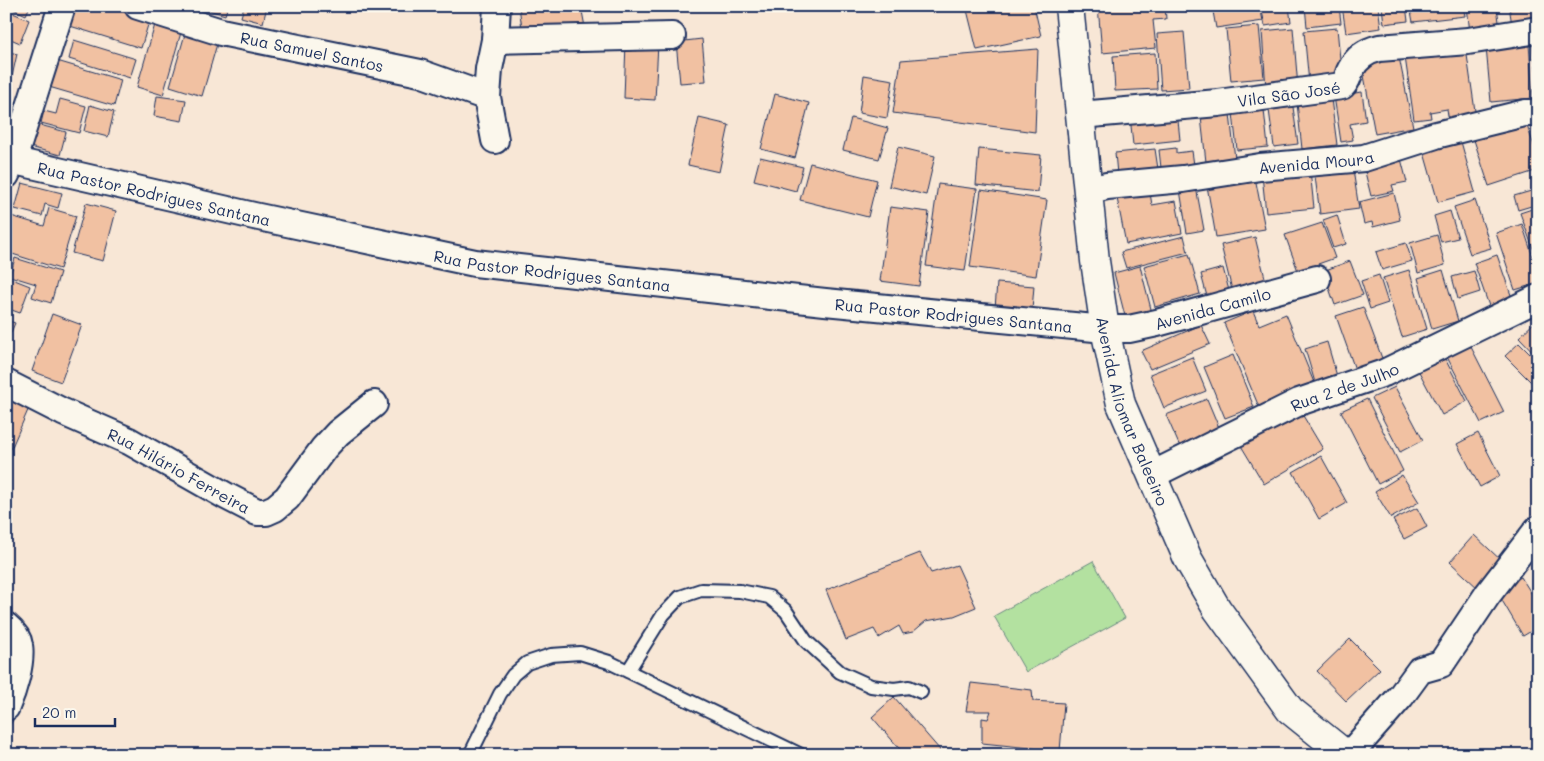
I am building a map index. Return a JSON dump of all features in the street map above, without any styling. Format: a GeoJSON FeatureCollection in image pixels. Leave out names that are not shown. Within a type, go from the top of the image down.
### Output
{"type":"FeatureCollection","features":[{"type":"Feature","properties":{"kind":"main road","name":"Avenida Aliomar Baleeiro"},"geometry":{"type":"LineString","coordinates":[[1069,6],[1095,261],[1105,329],[1121,404],[1188,559],[1217,609],[1290,710],[1348,755]]}},
{"type":"Feature","properties":{"kind":"main road"},"geometry":{"type":"LineString","coordinates":[[1290,710],[1312,755]]}},
{"type":"Feature","properties":{"kind":"street"},"geometry":{"type":"LineString","coordinates":[[8,165],[62,6]]}},
{"type":"Feature","properties":{"kind":"street","name":"Rua Samuel Santos"},"geometry":{"type":"LineString","coordinates":[[138,6],[221,32],[420,73],[487,96]]}},
{"type":"Feature","properties":{"kind":"street"},"geometry":{"type":"LineString","coordinates":[[495,140],[487,96],[489,69],[495,40],[497,6]]}},
{"type":"Feature","properties":{"kind":"street","name":"Vila São José"},"geometry":{"type":"LineString","coordinates":[[1080,115],[1218,104],[1342,86],[1348,80],[1351,69],[1357,59],[1368,51],[1379,48],[1488,39],[1538,30]]}},
{"type":"Feature","properties":{"kind":"street"},"geometry":{"type":"LineString","coordinates":[[495,40],[672,36]]}},
{"type":"Feature","properties":{"kind":"street","name":"Avenida Moura"},"geometry":{"type":"LineString","coordinates":[[1089,190],[1107,186],[1183,179],[1260,167],[1364,158],[1436,135],[1525,113],[1538,113]]}},
{"type":"Feature","properties":{"kind":"street","name":"Rua Pastor Rodrigues Santana"},"geometry":{"type":"LineString","coordinates":[[8,165],[475,263],[825,302],[1105,329]]}},
{"type":"Feature","properties":{"kind":"street","name":"Avenida Camilo"},"geometry":{"type":"LineString","coordinates":[[1105,329],[1129,329],[1157,324],[1317,279]]}},
{"type":"Feature","properties":{"kind":"street","name":"Rua 2 de Julho"},"geometry":{"type":"LineString","coordinates":[[1152,475],[1299,402],[1384,374],[1538,298]]}},
{"type":"Feature","properties":{"kind":"street","name":"Rua Hilário Ferreira"},"geometry":{"type":"LineString","coordinates":[[6,383],[63,412],[129,441],[257,512],[266,512],[275,508],[288,498],[324,448],[338,433],[374,404]]}},
{"type":"Feature","properties":{"kind":"street"},"geometry":{"type":"LineString","coordinates":[[1348,755],[1390,709],[1420,670],[1441,664],[1488,594],[1538,529]]}},
{"type":"Feature","properties":{"kind":"street"},"geometry":{"type":"LineString","coordinates":[[6,626],[15,635],[20,646],[12,692],[6,707]]}},
{"type":"Feature","properties":{"kind":"lane"},"geometry":{"type":"LineString","coordinates":[[628,671],[663,614],[680,597],[701,590],[740,592],[769,597],[786,611],[806,641],[840,672],[871,686],[894,689],[909,687],[921,692]]}},
{"type":"Feature","properties":{"kind":"lane"},"geometry":{"type":"LineString","coordinates":[[470,755],[500,694],[513,675],[527,663],[551,655],[580,653],[609,662],[801,755]]}},
{"type":"Feature","properties":{"kind":"green space"},"geometry":{"type":"Polygon","coordinates":[[[1093,561],[1125,618],[1026,672],[994,616],[1093,561]]]}},
{"type":"Feature","properties":{"kind":"building"},"geometry":{"type":"Polygon","coordinates":[[[7,6],[30,6],[26,15],[7,6]]]}},
{"type":"Feature","properties":{"kind":"building"},"geometry":{"type":"Polygon","coordinates":[[[76,6],[124,6],[151,15],[141,48],[70,26],[76,6]]]}},
{"type":"Feature","properties":{"kind":"building"},"geometry":{"type":"Polygon","coordinates":[[[196,6],[228,6],[225,15],[196,6]]]}},
{"type":"Feature","properties":{"kind":"building"},"geometry":{"type":"Polygon","coordinates":[[[244,6],[267,6],[263,23],[241,17],[244,6]]]}},
{"type":"Feature","properties":{"kind":"building"},"geometry":{"type":"Polygon","coordinates":[[[519,6],[581,6],[585,27],[523,36],[519,6]]]}},
{"type":"Feature","properties":{"kind":"building"},"geometry":{"type":"Polygon","coordinates":[[[966,6],[1034,6],[1041,36],[977,50],[966,6]]]}},
{"type":"Feature","properties":{"kind":"building"},"geometry":{"type":"Polygon","coordinates":[[[1098,6],[1165,6],[1166,19],[1153,20],[1156,48],[1102,53],[1098,6]]]}},
{"type":"Feature","properties":{"kind":"building"},"geometry":{"type":"Polygon","coordinates":[[[1212,6],[1260,6],[1263,21],[1216,28],[1212,6]]]}},
{"type":"Feature","properties":{"kind":"building"},"geometry":{"type":"Polygon","coordinates":[[[1261,6],[1289,6],[1291,22],[1265,26],[1261,6]]]}},
{"type":"Feature","properties":{"kind":"building"},"geometry":{"type":"Polygon","coordinates":[[[1305,6],[1339,6],[1341,23],[1307,27],[1305,6]]]}},
{"type":"Feature","properties":{"kind":"building"},"geometry":{"type":"Polygon","coordinates":[[[1342,6],[1378,6],[1381,28],[1346,33],[1342,6]]]}},
{"type":"Feature","properties":{"kind":"building"},"geometry":{"type":"Polygon","coordinates":[[[1382,6],[1406,6],[1408,21],[1384,24],[1382,6]]]}},
{"type":"Feature","properties":{"kind":"building"},"geometry":{"type":"Polygon","coordinates":[[[1410,6],[1463,6],[1465,16],[1413,22],[1410,6]]]}},
{"type":"Feature","properties":{"kind":"building"},"geometry":{"type":"Polygon","coordinates":[[[1467,6],[1497,6],[1500,30],[1470,33],[1467,6]]]}},
{"type":"Feature","properties":{"kind":"building"},"geometry":{"type":"Polygon","coordinates":[[[1509,6],[1538,6],[1538,20],[1512,25],[1509,6]]]}},
{"type":"Feature","properties":{"kind":"building"},"geometry":{"type":"Polygon","coordinates":[[[6,10],[29,20],[20,43],[6,37],[6,10]]]}},
{"type":"Feature","properties":{"kind":"building"},"geometry":{"type":"Polygon","coordinates":[[[156,21],[182,29],[163,95],[137,87],[156,21]]]}},
{"type":"Feature","properties":{"kind":"building"},"geometry":{"type":"Polygon","coordinates":[[[1259,26],[1264,78],[1231,81],[1226,29],[1259,26]]]}},
{"type":"Feature","properties":{"kind":"building"},"geometry":{"type":"Polygon","coordinates":[[[187,27],[219,37],[202,96],[170,86],[187,27]]]}},
{"type":"Feature","properties":{"kind":"building"},"geometry":{"type":"Polygon","coordinates":[[[1293,28],[1298,87],[1266,89],[1262,31],[1293,28]]]}},
{"type":"Feature","properties":{"kind":"building"},"geometry":{"type":"Polygon","coordinates":[[[1337,28],[1342,80],[1309,83],[1304,31],[1337,28]]]}},
{"type":"Feature","properties":{"kind":"building"},"geometry":{"type":"Polygon","coordinates":[[[1184,32],[1189,88],[1161,90],[1157,34],[1184,32]]]}},
{"type":"Feature","properties":{"kind":"building"},"geometry":{"type":"Polygon","coordinates":[[[1532,37],[1538,37],[1538,82],[1532,37]]]}},
{"type":"Feature","properties":{"kind":"building"},"geometry":{"type":"Polygon","coordinates":[[[702,39],[706,81],[680,83],[676,42],[702,39]]]}},
{"type":"Feature","properties":{"kind":"building"},"geometry":{"type":"Polygon","coordinates":[[[74,40],[136,59],[130,78],[69,59],[74,40]]]}},
{"type":"Feature","properties":{"kind":"building"},"geometry":{"type":"Polygon","coordinates":[[[626,42],[658,44],[655,100],[624,98],[626,42]]]}},
{"type":"Feature","properties":{"kind":"building"},"geometry":{"type":"Polygon","coordinates":[[[1529,44],[1533,98],[1491,102],[1486,47],[1529,44]]]}},
{"type":"Feature","properties":{"kind":"building"},"geometry":{"type":"Polygon","coordinates":[[[1466,48],[1476,118],[1449,122],[1447,109],[1430,112],[1431,118],[1414,120],[1405,57],[1466,48]]]}},
{"type":"Feature","properties":{"kind":"building"},"geometry":{"type":"Polygon","coordinates":[[[1038,49],[1035,132],[893,113],[901,60],[1038,49]]]}},
{"type":"Feature","properties":{"kind":"building"},"geometry":{"type":"Polygon","coordinates":[[[6,51],[17,54],[11,81],[6,80],[6,51]]]}},
{"type":"Feature","properties":{"kind":"building"},"geometry":{"type":"Polygon","coordinates":[[[1155,53],[1157,89],[1115,91],[1113,56],[1155,53]]]}},
{"type":"Feature","properties":{"kind":"building"},"geometry":{"type":"Polygon","coordinates":[[[1399,57],[1413,127],[1375,134],[1362,65],[1399,57]]]}},
{"type":"Feature","properties":{"kind":"building"},"geometry":{"type":"Polygon","coordinates":[[[57,61],[121,80],[114,106],[49,87],[57,61]]]}},
{"type":"Feature","properties":{"kind":"building"},"geometry":{"type":"Polygon","coordinates":[[[864,75],[893,80],[887,118],[859,113],[864,75]]]}},
{"type":"Feature","properties":{"kind":"building"},"geometry":{"type":"Polygon","coordinates":[[[1362,92],[1366,121],[1350,124],[1353,140],[1341,142],[1334,96],[1362,92]]]}},
{"type":"Feature","properties":{"kind":"building"},"geometry":{"type":"Polygon","coordinates":[[[775,94],[809,103],[795,158],[761,149],[775,94]]]}},
{"type":"Feature","properties":{"kind":"building"},"geometry":{"type":"Polygon","coordinates":[[[157,96],[186,100],[182,121],[154,116],[157,96]]]}},
{"type":"Feature","properties":{"kind":"building"},"geometry":{"type":"Polygon","coordinates":[[[60,99],[86,106],[79,133],[41,123],[44,111],[56,114],[60,99]]]}},
{"type":"Feature","properties":{"kind":"building"},"geometry":{"type":"Polygon","coordinates":[[[1331,99],[1337,145],[1302,149],[1297,103],[1331,99]]]}},
{"type":"Feature","properties":{"kind":"building"},"geometry":{"type":"Polygon","coordinates":[[[90,105],[114,112],[108,137],[84,131],[90,105]]]}},
{"type":"Feature","properties":{"kind":"building"},"geometry":{"type":"Polygon","coordinates":[[[1293,107],[1298,144],[1274,147],[1269,110],[1293,107]]]}},
{"type":"Feature","properties":{"kind":"building"},"geometry":{"type":"Polygon","coordinates":[[[1264,110],[1268,147],[1237,150],[1233,113],[1264,110]]]}},
{"type":"Feature","properties":{"kind":"building"},"geometry":{"type":"Polygon","coordinates":[[[1177,111],[1180,140],[1133,145],[1130,116],[1177,111]]]}},
{"type":"Feature","properties":{"kind":"building"},"geometry":{"type":"Polygon","coordinates":[[[1230,114],[1236,168],[1207,171],[1201,117],[1230,114]]]}},
{"type":"Feature","properties":{"kind":"building"},"geometry":{"type":"Polygon","coordinates":[[[699,118],[729,125],[719,172],[688,165],[699,118]]]}},
{"type":"Feature","properties":{"kind":"building"},"geometry":{"type":"Polygon","coordinates":[[[851,118],[888,128],[879,159],[843,150],[851,118]]]}},
{"type":"Feature","properties":{"kind":"building"},"geometry":{"type":"Polygon","coordinates":[[[1538,120],[1538,147],[1532,121],[1538,120]]]}},
{"type":"Feature","properties":{"kind":"building"},"geometry":{"type":"Polygon","coordinates":[[[1526,123],[1538,157],[1538,170],[1489,186],[1474,140],[1526,123]]]}},
{"type":"Feature","properties":{"kind":"building"},"geometry":{"type":"Polygon","coordinates":[[[36,124],[66,132],[60,155],[30,147],[36,124]]]}},
{"type":"Feature","properties":{"kind":"building"},"geometry":{"type":"Polygon","coordinates":[[[1460,138],[1475,192],[1438,202],[1423,149],[1460,138]]]}},
{"type":"Feature","properties":{"kind":"building"},"geometry":{"type":"Polygon","coordinates":[[[898,147],[935,156],[926,195],[889,186],[898,147]]]}},
{"type":"Feature","properties":{"kind":"building"},"geometry":{"type":"Polygon","coordinates":[[[1176,148],[1176,153],[1192,151],[1194,165],[1161,168],[1159,150],[1176,148]]]}},
{"type":"Feature","properties":{"kind":"building"},"geometry":{"type":"Polygon","coordinates":[[[979,149],[1041,155],[1038,192],[976,185],[979,149]]]}},
{"type":"Feature","properties":{"kind":"building"},"geometry":{"type":"Polygon","coordinates":[[[1155,149],[1158,169],[1117,174],[1115,153],[1155,149]]]}},
{"type":"Feature","properties":{"kind":"building"},"geometry":{"type":"Polygon","coordinates":[[[1400,155],[1407,182],[1392,185],[1394,191],[1371,196],[1363,164],[1400,155]]]}},
{"type":"Feature","properties":{"kind":"building"},"geometry":{"type":"Polygon","coordinates":[[[760,157],[803,167],[796,191],[754,180],[760,157]]]}},
{"type":"Feature","properties":{"kind":"building"},"geometry":{"type":"Polygon","coordinates":[[[810,163],[877,180],[868,217],[800,200],[810,163]]]}},
{"type":"Feature","properties":{"kind":"building"},"geometry":{"type":"Polygon","coordinates":[[[1352,163],[1359,209],[1320,214],[1314,169],[1352,163]]]}},
{"type":"Feature","properties":{"kind":"building"},"geometry":{"type":"Polygon","coordinates":[[[1310,170],[1314,208],[1266,213],[1262,175],[1310,170]]]}},
{"type":"Feature","properties":{"kind":"building"},"geometry":{"type":"Polygon","coordinates":[[[1254,172],[1265,229],[1216,237],[1206,180],[1254,172]]]}},
{"type":"Feature","properties":{"kind":"building"},"geometry":{"type":"Polygon","coordinates":[[[22,183],[62,193],[58,208],[45,204],[42,216],[15,209],[22,183]]]}},
{"type":"Feature","properties":{"kind":"building"},"geometry":{"type":"Polygon","coordinates":[[[938,184],[977,189],[965,271],[926,266],[938,184]]]}},
{"type":"Feature","properties":{"kind":"building"},"geometry":{"type":"Polygon","coordinates":[[[1149,187],[1152,205],[1176,201],[1182,233],[1126,244],[1116,193],[1149,187]]]}},
{"type":"Feature","properties":{"kind":"building"},"geometry":{"type":"Polygon","coordinates":[[[1196,187],[1204,230],[1187,233],[1180,190],[1196,187]]]}},
{"type":"Feature","properties":{"kind":"building"},"geometry":{"type":"Polygon","coordinates":[[[1538,189],[1538,204],[1518,210],[1514,196],[1538,189]]]}},
{"type":"Feature","properties":{"kind":"building"},"geometry":{"type":"Polygon","coordinates":[[[981,190],[1047,200],[1036,276],[970,267],[981,190]]]}},
{"type":"Feature","properties":{"kind":"building"},"geometry":{"type":"Polygon","coordinates":[[[1394,193],[1400,220],[1373,227],[1372,222],[1364,224],[1359,202],[1394,193]]]}},
{"type":"Feature","properties":{"kind":"building"},"geometry":{"type":"Polygon","coordinates":[[[1475,200],[1491,248],[1470,254],[1454,207],[1475,200]]]}},
{"type":"Feature","properties":{"kind":"building"},"geometry":{"type":"Polygon","coordinates":[[[86,203],[116,211],[103,261],[72,253],[86,203]]]}},
{"type":"Feature","properties":{"kind":"building"},"geometry":{"type":"Polygon","coordinates":[[[890,207],[929,212],[919,286],[880,281],[890,207]]]}},
{"type":"Feature","properties":{"kind":"building"},"geometry":{"type":"Polygon","coordinates":[[[1538,207],[1538,262],[1520,213],[1538,207]]]}},
{"type":"Feature","properties":{"kind":"building"},"geometry":{"type":"Polygon","coordinates":[[[49,208],[76,216],[60,269],[6,252],[6,232],[11,216],[44,226],[49,208]]]}},
{"type":"Feature","properties":{"kind":"building"},"geometry":{"type":"Polygon","coordinates":[[[1450,211],[1458,238],[1441,242],[1434,216],[1450,211]]]}},
{"type":"Feature","properties":{"kind":"building"},"geometry":{"type":"Polygon","coordinates":[[[1337,215],[1346,244],[1333,248],[1323,220],[1337,215]]]}},
{"type":"Feature","properties":{"kind":"building"},"geometry":{"type":"Polygon","coordinates":[[[1322,223],[1335,258],[1298,271],[1285,235],[1322,223]]]}},
{"type":"Feature","properties":{"kind":"building"},"geometry":{"type":"Polygon","coordinates":[[[1522,224],[1538,272],[1538,283],[1515,290],[1496,233],[1522,224]]]}},
{"type":"Feature","properties":{"kind":"building"},"geometry":{"type":"Polygon","coordinates":[[[1437,235],[1445,265],[1418,273],[1410,243],[1437,235]]]}},
{"type":"Feature","properties":{"kind":"building"},"geometry":{"type":"Polygon","coordinates":[[[1184,236],[1188,252],[1126,268],[1121,252],[1184,236]]]}},
{"type":"Feature","properties":{"kind":"building"},"geometry":{"type":"Polygon","coordinates":[[[1255,237],[1267,286],[1233,294],[1221,245],[1255,237]]]}},
{"type":"Feature","properties":{"kind":"building"},"geometry":{"type":"Polygon","coordinates":[[[1406,243],[1412,261],[1382,270],[1376,252],[1406,243]]]}},
{"type":"Feature","properties":{"kind":"building"},"geometry":{"type":"Polygon","coordinates":[[[1189,254],[1200,294],[1155,307],[1144,266],[1189,254]]]}},
{"type":"Feature","properties":{"kind":"building"},"geometry":{"type":"Polygon","coordinates":[[[1497,255],[1512,298],[1489,306],[1474,263],[1497,255]]]}},
{"type":"Feature","properties":{"kind":"building"},"geometry":{"type":"Polygon","coordinates":[[[15,258],[60,272],[51,303],[32,297],[36,284],[10,276],[15,258]]]}},
{"type":"Feature","properties":{"kind":"building"},"geometry":{"type":"Polygon","coordinates":[[[1350,261],[1363,295],[1335,305],[1323,271],[1350,261]]]}},
{"type":"Feature","properties":{"kind":"building"},"geometry":{"type":"Polygon","coordinates":[[[1140,266],[1152,313],[1126,320],[1114,273],[1140,266]]]}},
{"type":"Feature","properties":{"kind":"building"},"geometry":{"type":"Polygon","coordinates":[[[1223,268],[1231,298],[1209,304],[1201,274],[1223,268]]]}},
{"type":"Feature","properties":{"kind":"building"},"geometry":{"type":"Polygon","coordinates":[[[1409,270],[1427,329],[1402,337],[1383,278],[1409,270]]]}},
{"type":"Feature","properties":{"kind":"building"},"geometry":{"type":"Polygon","coordinates":[[[1443,270],[1458,321],[1432,329],[1418,278],[1443,270]]]}},
{"type":"Feature","properties":{"kind":"building"},"geometry":{"type":"Polygon","coordinates":[[[1474,271],[1480,292],[1458,299],[1452,277],[1474,271]]]}},
{"type":"Feature","properties":{"kind":"building"},"geometry":{"type":"Polygon","coordinates":[[[1379,275],[1388,303],[1370,309],[1361,281],[1379,275]]]}},
{"type":"Feature","properties":{"kind":"building"},"geometry":{"type":"Polygon","coordinates":[[[7,277],[30,286],[20,313],[6,308],[7,277]]]}},
{"type":"Feature","properties":{"kind":"building"},"geometry":{"type":"Polygon","coordinates":[[[997,283],[1034,286],[1032,310],[995,308],[997,283]]]}},
{"type":"Feature","properties":{"kind":"building"},"geometry":{"type":"Polygon","coordinates":[[[1363,307],[1386,369],[1358,378],[1336,316],[1363,307]]]}},
{"type":"Feature","properties":{"kind":"building"},"geometry":{"type":"Polygon","coordinates":[[[1253,311],[1259,325],[1286,314],[1315,385],[1259,407],[1224,323],[1253,311]]]}},
{"type":"Feature","properties":{"kind":"building"},"geometry":{"type":"Polygon","coordinates":[[[52,314],[82,325],[61,382],[32,371],[52,314]]]}},
{"type":"Feature","properties":{"kind":"building"},"geometry":{"type":"Polygon","coordinates":[[[6,320],[15,323],[6,344],[6,320]]]}},
{"type":"Feature","properties":{"kind":"building"},"geometry":{"type":"Polygon","coordinates":[[[1536,321],[1538,323],[1538,357],[1519,337],[1536,321]]]}},
{"type":"Feature","properties":{"kind":"building"},"geometry":{"type":"Polygon","coordinates":[[[1201,325],[1210,344],[1150,369],[1141,351],[1201,325]]]}},
{"type":"Feature","properties":{"kind":"building"},"geometry":{"type":"Polygon","coordinates":[[[1327,342],[1339,383],[1317,389],[1305,349],[1327,342]]]}},
{"type":"Feature","properties":{"kind":"building"},"geometry":{"type":"Polygon","coordinates":[[[1469,343],[1504,412],[1481,423],[1446,355],[1469,343]]]}},
{"type":"Feature","properties":{"kind":"building"},"geometry":{"type":"Polygon","coordinates":[[[1519,343],[1538,362],[1538,389],[1505,356],[1519,343]]]}},
{"type":"Feature","properties":{"kind":"building"},"geometry":{"type":"Polygon","coordinates":[[[1442,353],[1467,401],[1442,415],[1416,366],[1442,353]]]}},
{"type":"Feature","properties":{"kind":"building"},"geometry":{"type":"Polygon","coordinates":[[[1233,355],[1254,407],[1225,418],[1204,367],[1233,355]]]}},
{"type":"Feature","properties":{"kind":"building"},"geometry":{"type":"Polygon","coordinates":[[[1192,357],[1206,391],[1164,408],[1150,374],[1192,357]]]}},
{"type":"Feature","properties":{"kind":"building"},"geometry":{"type":"Polygon","coordinates":[[[1395,387],[1423,440],[1400,452],[1372,398],[1395,387]]]}},
{"type":"Feature","properties":{"kind":"building"},"geometry":{"type":"Polygon","coordinates":[[[6,389],[32,401],[11,449],[6,447],[6,389]]]}},
{"type":"Feature","properties":{"kind":"building"},"geometry":{"type":"Polygon","coordinates":[[[1207,399],[1220,430],[1180,447],[1166,415],[1207,399]]]}},
{"type":"Feature","properties":{"kind":"building"},"geometry":{"type":"Polygon","coordinates":[[[1367,399],[1403,471],[1378,484],[1341,411],[1367,399]]]}},
{"type":"Feature","properties":{"kind":"building"},"geometry":{"type":"Polygon","coordinates":[[[1299,409],[1323,449],[1264,484],[1240,444],[1299,409]]]}},
{"type":"Feature","properties":{"kind":"building"},"geometry":{"type":"Polygon","coordinates":[[[1478,433],[1500,476],[1480,487],[1457,444],[1478,433]]]}},
{"type":"Feature","properties":{"kind":"building"},"geometry":{"type":"Polygon","coordinates":[[[1321,456],[1347,503],[1319,519],[1293,472],[1321,456]]]}},
{"type":"Feature","properties":{"kind":"building"},"geometry":{"type":"Polygon","coordinates":[[[1402,475],[1419,502],[1391,518],[1375,492],[1402,475]]]}},
{"type":"Feature","properties":{"kind":"building"},"geometry":{"type":"Polygon","coordinates":[[[1417,508],[1427,527],[1404,539],[1393,520],[1417,508]]]}},
{"type":"Feature","properties":{"kind":"building"},"geometry":{"type":"Polygon","coordinates":[[[1474,535],[1505,564],[1480,590],[1450,562],[1474,535]]]}},
{"type":"Feature","properties":{"kind":"building"},"geometry":{"type":"Polygon","coordinates":[[[920,553],[931,573],[957,565],[976,607],[954,616],[926,621],[913,632],[903,634],[899,626],[879,638],[874,629],[846,640],[826,590],[920,553]]]}},
{"type":"Feature","properties":{"kind":"building"},"geometry":{"type":"Polygon","coordinates":[[[1538,575],[1538,589],[1532,579],[1538,575]]]}},
{"type":"Feature","properties":{"kind":"building"},"geometry":{"type":"Polygon","coordinates":[[[1521,577],[1538,604],[1538,627],[1523,636],[1497,592],[1521,577]]]}},
{"type":"Feature","properties":{"kind":"building"},"geometry":{"type":"Polygon","coordinates":[[[1350,639],[1380,669],[1346,701],[1317,671],[1350,639]]]}},
{"type":"Feature","properties":{"kind":"building"},"geometry":{"type":"Polygon","coordinates":[[[971,683],[1032,690],[1033,701],[1064,703],[1060,751],[982,743],[982,718],[988,719],[991,711],[966,711],[971,683]]]}},
{"type":"Feature","properties":{"kind":"building"},"geometry":{"type":"Polygon","coordinates":[[[894,697],[940,750],[935,755],[905,755],[872,717],[894,697]]]}},
{"type":"Feature","properties":{"kind":"building"},"geometry":{"type":"Polygon","coordinates":[[[6,718],[13,720],[6,732],[6,718]]]}}]}
